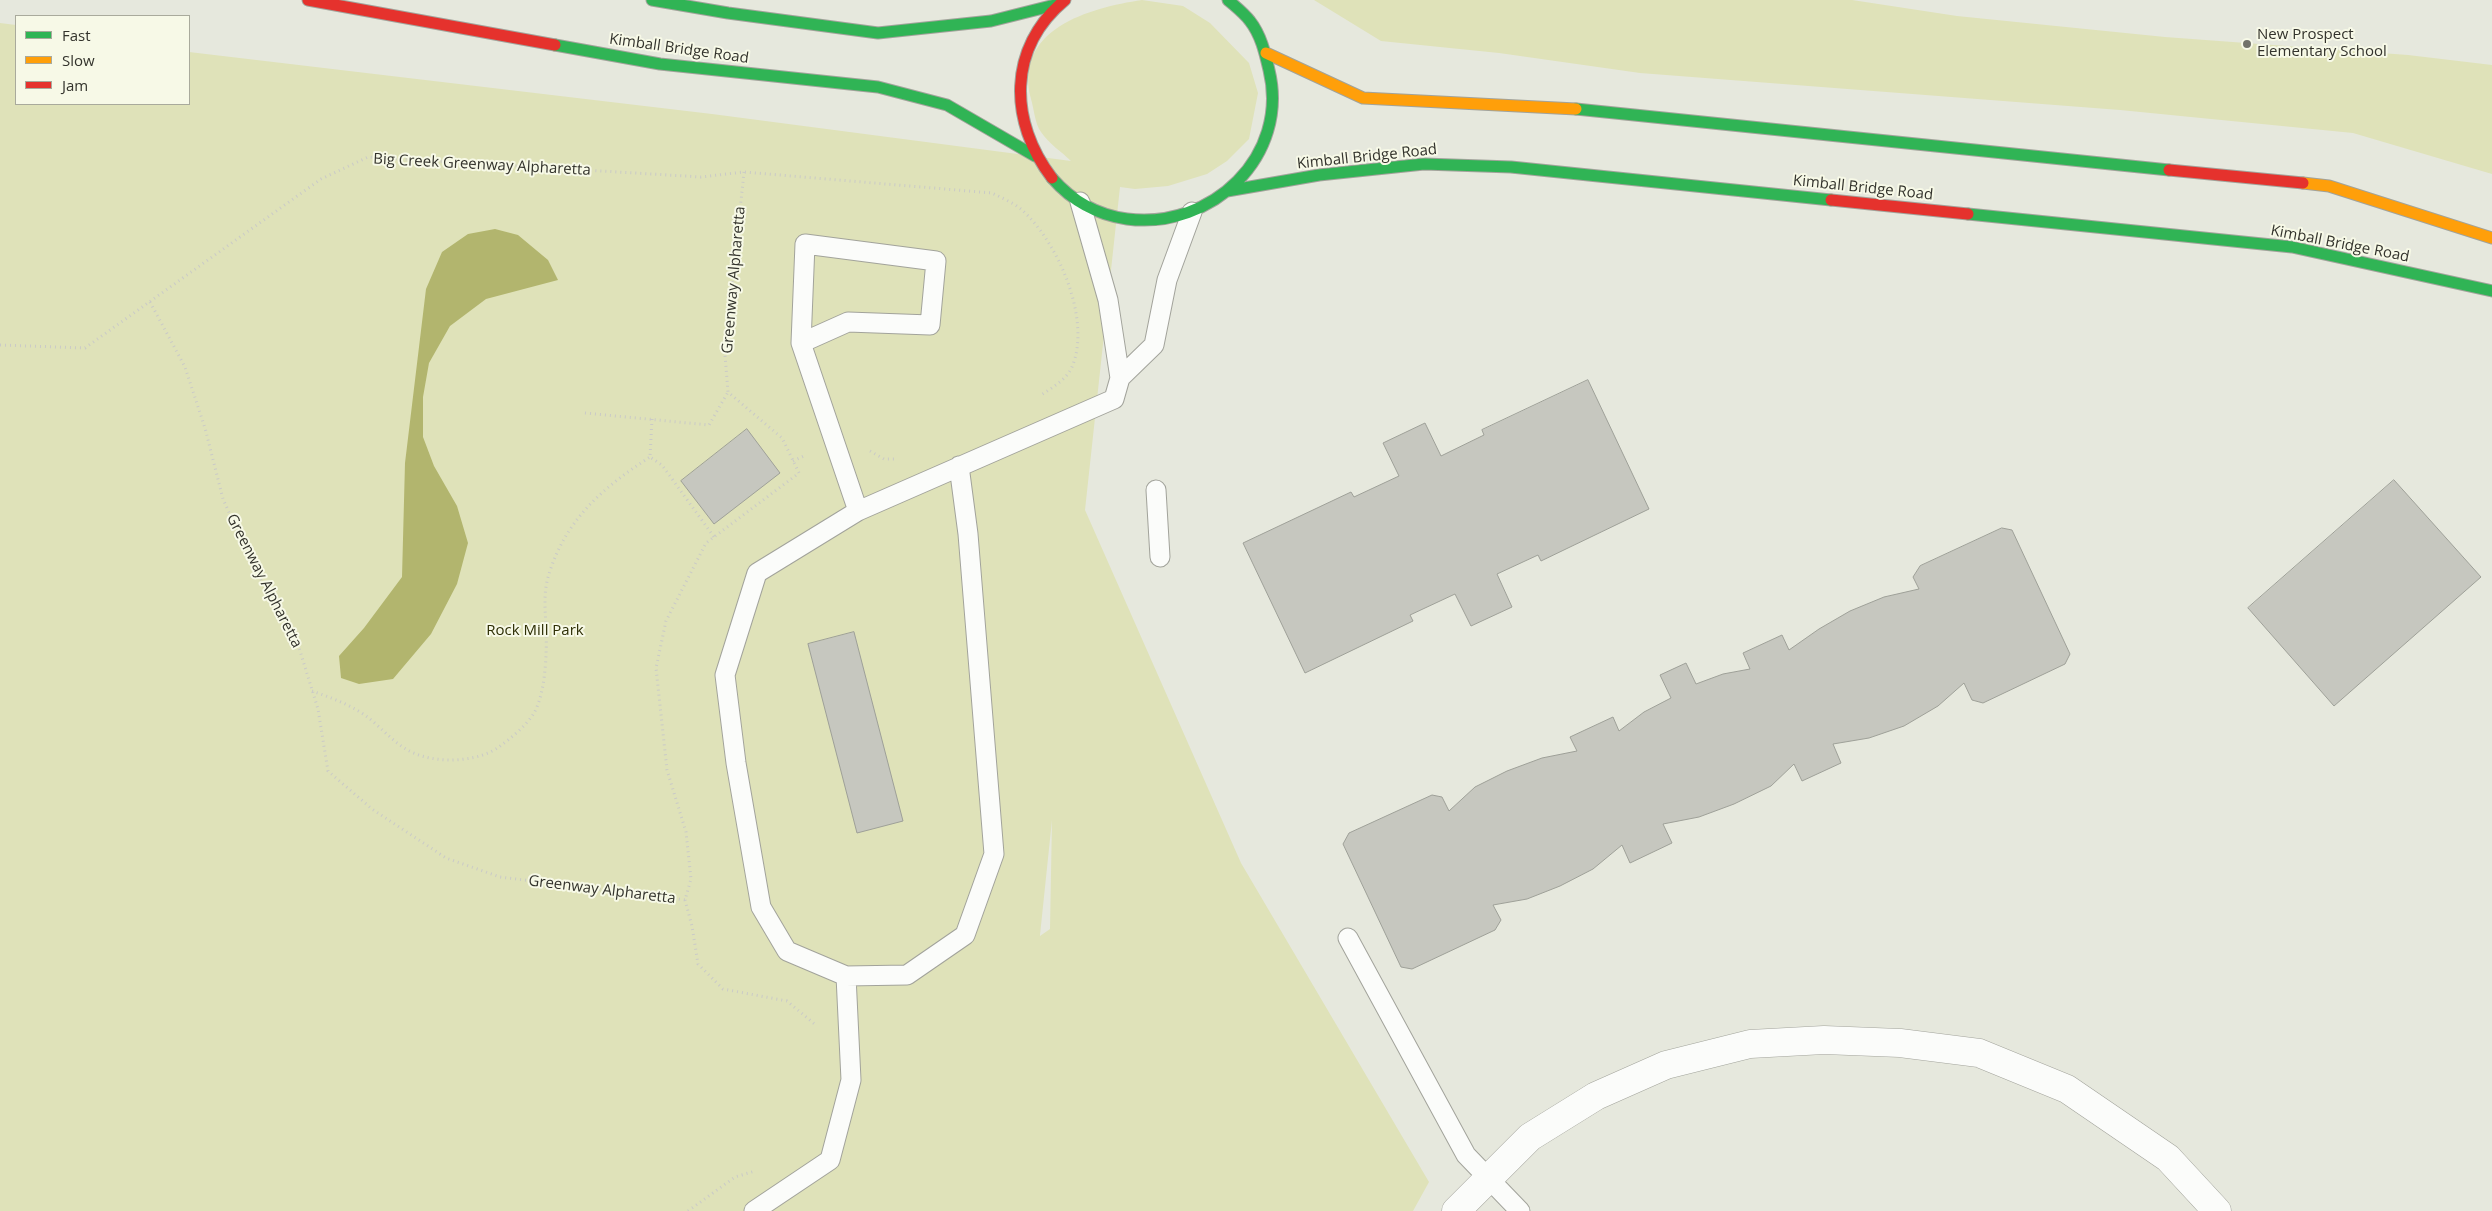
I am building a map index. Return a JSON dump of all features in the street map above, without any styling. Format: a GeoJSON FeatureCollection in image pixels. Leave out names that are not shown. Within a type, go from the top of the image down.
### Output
{"type":"FeatureCollection","features":[{"type":"Feature","properties":{"kind":"street","name":"Kimball Bridge Road"},"geometry":{"type":"LineString","coordinates":[[308,0],[660,64],[878,87],[947,104],[1035,156]]}},
{"type":"Feature","properties":{"kind":"street"},"geometry":{"type":"LineString","coordinates":[[652,0],[728,13],[878,34],[991,21],[1062,2]]}},
{"type":"Feature","properties":{"kind":"street"},"geometry":{"type":"LineString","coordinates":[[1062,2],[1034,37],[1021,76],[1022,117],[1035,156],[1061,189],[1080,202],[1096,211],[1136,222],[1178,218],[1216,201],[1248,173],[1267,136],[1274,94],[1266,53],[1246,16],[1229,1]]}},
{"type":"Feature","properties":{"kind":"street"},"geometry":{"type":"LineString","coordinates":[[1266,53],[1363,98],[1591,110],[2329,186],[2492,238]]}},
{"type":"Feature","properties":{"kind":"street","name":"Kimball Bridge Road"},"geometry":{"type":"LineString","coordinates":[[1227,191],[1319,175],[1424,164],[1511,166],[2292,247],[2492,291]]}},
{"type":"Feature","properties":{"kind":"street"},"geometry":{"type":"LineString","coordinates":[[1456,1211],[1486,1178],[1530,1137],[1596,1096],[1666,1065],[1750,1044],[1824,1040],[1900,1043],[1979,1053],[2067,1089],[2168,1158],[2217,1211]]}},
{"type":"Feature","properties":{"kind":"lane"},"geometry":{"type":"LineString","coordinates":[[959,466],[968,534],[994,854],[965,935],[907,975],[846,976],[787,951],[761,907],[736,763],[726,675],[757,573],[858,511],[959,466],[1114,398],[1120,378],[1108,300],[1080,202]]}},
{"type":"Feature","properties":{"kind":"lane"},"geometry":{"type":"LineString","coordinates":[[1120,378],[1154,345],[1167,280],[1192,212]]}},
{"type":"Feature","properties":{"kind":"lane"},"geometry":{"type":"LineString","coordinates":[[801,343],[848,322],[930,325],[936,261],[805,244],[801,343],[858,511]]}},
{"type":"Feature","properties":{"kind":"lane"},"geometry":{"type":"LineString","coordinates":[[1156,490],[1160,557]]}},
{"type":"Feature","properties":{"kind":"lane"},"geometry":{"type":"LineString","coordinates":[[1348,938],[1466,1155],[1486,1178],[1520,1211]]}},
{"type":"Feature","properties":{"kind":"lane"},"geometry":{"type":"LineString","coordinates":[[754,1211],[830,1160],[851,1080],[846,976]]}},
{"type":"Feature","properties":{"kind":"path","name":"Big Creek Greenway Alpharetta"},"geometry":{"type":"LineString","coordinates":[[0,345],[85,348],[321,179],[368,157],[701,177],[744,172],[992,193],[1021,208],[1044,235],[1062,267],[1074,304],[1078,335],[1071,368],[1061,382],[1039,397]]}},
{"type":"Feature","properties":{"kind":"path","name":"Greenway Alpharetta"},"geometry":{"type":"LineString","coordinates":[[728,392],[725,354],[744,172]]}},
{"type":"Feature","properties":{"kind":"path","name":"Greenway Alpharetta"},"geometry":{"type":"LineString","coordinates":[[150,302],[185,367],[205,428],[222,499],[253,566],[296,638],[318,710],[328,771],[372,809],[446,858],[500,877],[685,900],[691,879],[686,832],[667,770],[656,668],[666,622],[706,544],[799,473],[793,461]]}},
{"type":"Feature","properties":{"kind":"path"},"geometry":{"type":"LineString","coordinates":[[585,413],[710,425],[728,392],[782,438],[793,461],[857,429],[865,448],[884,460],[905,459]]}},
{"type":"Feature","properties":{"kind":"path"},"geometry":{"type":"LineString","coordinates":[[650,457],[652,419]]}},
{"type":"Feature","properties":{"kind":"path"},"geometry":{"type":"LineString","coordinates":[[312,691],[338,701],[369,718],[399,746],[422,756],[458,760],[492,752],[512,738],[534,712],[543,684],[545,659],[544,596],[550,570],[571,525],[604,489],[650,457]]}},
{"type":"Feature","properties":{"kind":"path"},"geometry":{"type":"LineString","coordinates":[[650,457],[662,465],[714,538]]}},
{"type":"Feature","properties":{"kind":"path"},"geometry":{"type":"LineString","coordinates":[[685,900],[692,926],[698,964],[723,989],[787,1001],[819,1027]]}},
{"type":"Feature","properties":{"kind":"path"},"geometry":{"type":"LineString","coordinates":[[688,1211],[734,1177],[760,1170]]}},
{"type":"Feature","properties":{"kind":"green space","name":"Rock Mill Park"},"geometry":{"type":"Polygon","coordinates":[[[1142,0],[1183,6],[1210,23],[1249,63],[1258,93],[1249,139],[1227,161],[1207,174],[1168,186],[1135,189],[1120,187],[1085,510],[1241,863],[1429,1182],[1413,1211],[0,1211],[0,23],[15,25],[15,105],[190,105],[190,52],[712,114],[1071,161],[1048,140],[1037,125],[1028,75],[1033,55],[1044,39],[1060,26],[1079,16],[1100,9],[1142,0]],[[1052,820],[1040,936],[1050,929],[1052,820]]]}},
{"type":"Feature","properties":{"kind":"green space"},"geometry":{"type":"Polygon","coordinates":[[[1314,0],[1852,0],[1957,16],[2165,37],[2408,55],[2492,65],[2492,174],[2353,133],[2120,110],[1640,73],[1499,53],[1381,41],[1314,0]]]}},
{"type":"Feature","properties":{"kind":"shaded area"},"geometry":{"type":"Polygon","coordinates":[[[495,229],[518,235],[548,260],[558,280],[486,299],[450,326],[429,363],[423,397],[423,437],[434,466],[457,506],[468,543],[457,584],[431,634],[393,679],[359,684],[341,678],[339,656],[364,628],[402,577],[405,463],[426,289],[442,252],[468,234],[495,229]]]}},
{"type":"Feature","properties":{"kind":"building"},"geometry":{"type":"Polygon","coordinates":[[[1588,380],[1649,509],[1541,561],[1538,555],[1497,574],[1512,607],[1471,626],[1455,594],[1410,615],[1413,621],[1305,673],[1243,543],[1351,492],[1354,497],[1399,476],[1383,443],[1425,423],[1441,456],[1484,435],[1482,430],[1588,380]]]}},
{"type":"Feature","properties":{"kind":"building"},"geometry":{"type":"Polygon","coordinates":[[[747,429],[780,473],[714,524],[681,481],[747,429]]]}},
{"type":"Feature","properties":{"kind":"building"},"geometry":{"type":"Polygon","coordinates":[[[2394,480],[2481,577],[2334,706],[2248,608],[2394,480]]]}},
{"type":"Feature","properties":{"kind":"building"},"geometry":{"type":"Polygon","coordinates":[[[2002,528],[2012,530],[2070,654],[2065,664],[1983,703],[1972,700],[1964,683],[1938,706],[1904,726],[1869,738],[1833,744],[1841,763],[1802,781],[1794,764],[1771,786],[1734,804],[1699,817],[1663,824],[1672,843],[1630,863],[1622,845],[1593,869],[1560,886],[1527,899],[1493,905],[1501,920],[1495,930],[1412,969],[1401,967],[1343,844],[1349,833],[1432,795],[1442,797],[1449,811],[1475,787],[1507,771],[1542,758],[1577,751],[1570,737],[1613,717],[1619,731],[1644,712],[1671,698],[1660,675],[1686,663],[1696,684],[1723,674],[1750,669],[1743,653],[1782,635],[1789,650],[1819,629],[1850,611],[1884,597],[1919,589],[1913,577],[1920,566],[2002,528]]]}},
{"type":"Feature","properties":{"kind":"building"},"geometry":{"type":"Polygon","coordinates":[[[854,632],[903,821],[857,833],[808,644],[854,632]]]}},
{"type":"Feature","properties":{"kind":"traffic: fast"},"geometry":{"type":"LineString","coordinates":[[652,0],[728,13],[878,33],[991,21],[1059,4]]}},
{"type":"Feature","properties":{"kind":"traffic: fast"},"geometry":{"type":"LineString","coordinates":[[1052,178],[1068,194],[1086,206],[1106,214],[1127,219],[1158,219],[1188,212],[1215,199],[1238,181],[1256,158],[1268,131],[1272,102],[1269,70],[1260,38],[1248,18],[1228,0]]}},
{"type":"Feature","properties":{"kind":"traffic: fast"},"geometry":{"type":"LineString","coordinates":[[555,45],[660,64],[878,87],[947,105],[1035,156]]}},
{"type":"Feature","properties":{"kind":"traffic: fast"},"geometry":{"type":"LineString","coordinates":[[1576,109],[2169,170]]}},
{"type":"Feature","properties":{"kind":"traffic: fast"},"geometry":{"type":"LineString","coordinates":[[1227,191],[1319,175],[1424,164],[1511,167],[1831,200]]}},
{"type":"Feature","properties":{"kind":"traffic: fast"},"geometry":{"type":"LineString","coordinates":[[1968,214],[2292,247],[2492,291]]}},
{"type":"Feature","properties":{"kind":"traffic: slow"},"geometry":{"type":"LineString","coordinates":[[1266,53],[1363,98],[1576,109]]}},
{"type":"Feature","properties":{"kind":"traffic: slow"},"geometry":{"type":"LineString","coordinates":[[2303,183],[2329,186],[2492,238]]}},
{"type":"Feature","properties":{"kind":"traffic: jam"},"geometry":{"type":"LineString","coordinates":[[308,0],[555,45]]}},
{"type":"Feature","properties":{"kind":"traffic: jam"},"geometry":{"type":"LineString","coordinates":[[1052,178],[1038,156],[1028,133],[1022,110],[1021,86],[1024,63],[1032,40],[1046,19],[1065,0]]}},
{"type":"Feature","properties":{"kind":"traffic: jam"},"geometry":{"type":"LineString","coordinates":[[2169,170],[2303,183]]}},
{"type":"Feature","properties":{"kind":"traffic: jam"},"geometry":{"type":"LineString","coordinates":[[1831,200],[1968,214]]}},
{"type":"Feature","properties":{"kind":"place","name":"New Prospect Elementary School"},"geometry":{"type":"Point","coordinates":[2247,44]}}]}
